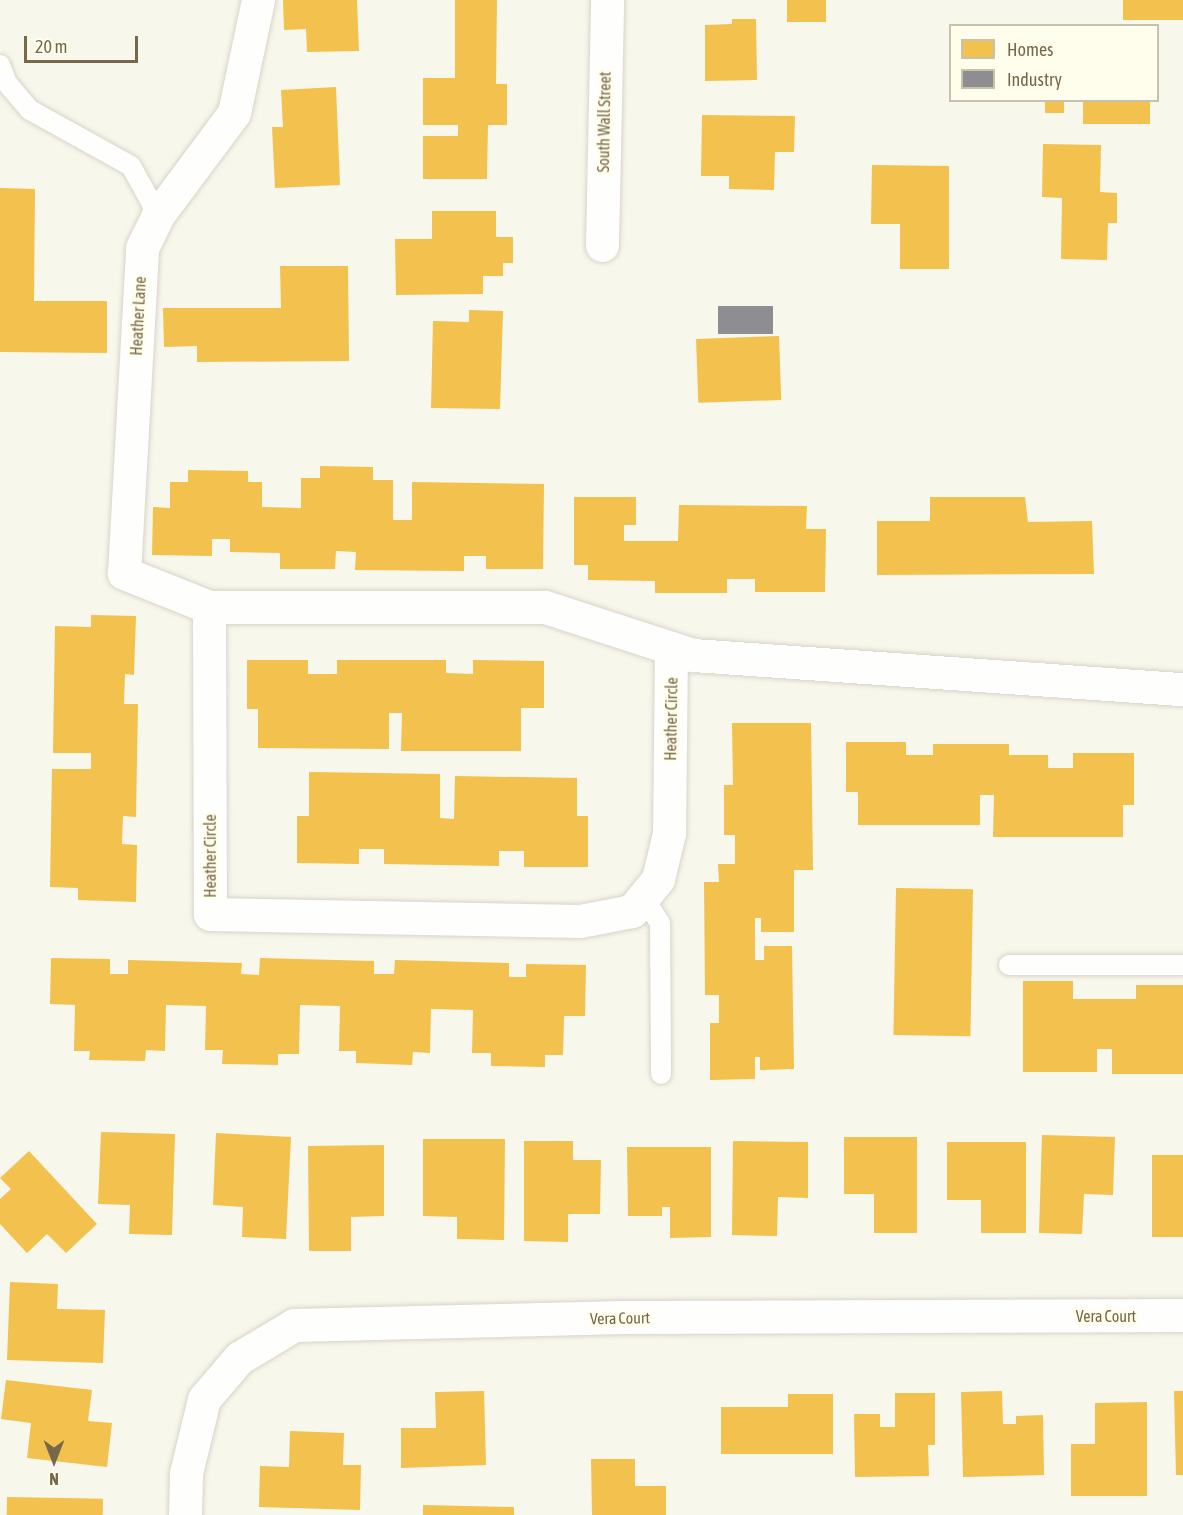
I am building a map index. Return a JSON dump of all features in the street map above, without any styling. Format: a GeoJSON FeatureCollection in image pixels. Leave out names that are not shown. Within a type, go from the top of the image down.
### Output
{"type":"FeatureCollection","features":[{"type":"Feature","properties":{"kind":"street","name":"Heather Lane"},"geometry":{"type":"LineString","coordinates":[[208,607],[124,573],[142,248],[158,215],[234,113],[258,0]]}},
{"type":"Feature","properties":{"kind":"street","name":"South Wall Street"},"geometry":{"type":"LineString","coordinates":[[602,244],[607,0]]}},
{"type":"Feature","properties":{"kind":"street"},"geometry":{"type":"LineString","coordinates":[[208,607],[545,607],[693,655],[1183,689]]}},
{"type":"Feature","properties":{"kind":"street","name":"Heather Circle"},"geometry":{"type":"LineString","coordinates":[[208,607],[210,914],[580,921],[632,911],[658,879],[669,833],[672,648]]}},
{"type":"Feature","properties":{"kind":"street","name":"Vera Court"},"geometry":{"type":"LineString","coordinates":[[185,1515],[186,1473],[204,1399],[239,1358],[294,1325],[624,1317],[1183,1315]]}},
{"type":"Feature","properties":{"kind":"lane"},"geometry":{"type":"LineString","coordinates":[[0,65],[7,83],[30,110],[131,166],[158,215]]}},
{"type":"Feature","properties":{"kind":"lane"},"geometry":{"type":"LineString","coordinates":[[643,897],[660,923],[661,1074]]}},
{"type":"Feature","properties":{"kind":"lane"},"geometry":{"type":"LineString","coordinates":[[1009,965],[1183,965]]}},
{"type":"Feature","properties":{"kind":"building: Homes"},"geometry":{"type":"Polygon","coordinates":[[[283,0],[357,0],[359,51],[307,52],[306,29],[284,30],[283,0]]]}},
{"type":"Feature","properties":{"kind":"building: Homes"},"geometry":{"type":"Polygon","coordinates":[[[455,0],[497,0],[496,84],[507,84],[507,125],[488,125],[487,179],[423,179],[423,136],[458,136],[458,125],[423,125],[423,78],[455,78],[455,0]]]}},
{"type":"Feature","properties":{"kind":"building: Homes"},"geometry":{"type":"Polygon","coordinates":[[[787,0],[826,0],[826,22],[787,22],[787,0]]]}},
{"type":"Feature","properties":{"kind":"building: Homes"},"geometry":{"type":"Polygon","coordinates":[[[1123,0],[1183,0],[1183,20],[1123,20],[1123,0]]]}},
{"type":"Feature","properties":{"kind":"building: Homes"},"geometry":{"type":"Polygon","coordinates":[[[732,19],[756,19],[757,80],[705,81],[705,25],[732,24],[732,19]]]}},
{"type":"Feature","properties":{"kind":"building: Homes"},"geometry":{"type":"Polygon","coordinates":[[[336,87],[340,185],[275,188],[272,127],[283,127],[281,90],[336,87]]]}},
{"type":"Feature","properties":{"kind":"building: Homes"},"geometry":{"type":"Polygon","coordinates":[[[1045,102],[1064,102],[1064,113],[1045,113],[1045,102]]]}},
{"type":"Feature","properties":{"kind":"building: Homes"},"geometry":{"type":"Polygon","coordinates":[[[1083,102],[1150,102],[1150,124],[1083,124],[1083,102]]]}},
{"type":"Feature","properties":{"kind":"building: Homes"},"geometry":{"type":"Polygon","coordinates":[[[702,115],[795,116],[794,152],[775,152],[774,190],[729,189],[729,176],[701,176],[702,115]]]}},
{"type":"Feature","properties":{"kind":"building: Homes"},"geometry":{"type":"Polygon","coordinates":[[[1043,144],[1101,145],[1100,192],[1117,193],[1117,223],[1108,223],[1107,260],[1061,259],[1062,198],[1042,197],[1043,144]]]}},
{"type":"Feature","properties":{"kind":"building: Homes"},"geometry":{"type":"Polygon","coordinates":[[[872,165],[949,166],[949,269],[900,269],[900,224],[871,224],[872,165]]]}},
{"type":"Feature","properties":{"kind":"building: Homes"},"geometry":{"type":"Polygon","coordinates":[[[0,188],[35,189],[34,301],[107,301],[107,353],[0,352],[0,188]]]}},
{"type":"Feature","properties":{"kind":"building: Homes"},"geometry":{"type":"Polygon","coordinates":[[[432,211],[496,211],[496,237],[513,237],[513,263],[503,263],[503,276],[483,276],[483,294],[396,295],[395,239],[432,239],[432,211]]]}},
{"type":"Feature","properties":{"kind":"building: Homes"},"geometry":{"type":"Polygon","coordinates":[[[280,266],[348,266],[349,361],[197,362],[197,346],[164,347],[163,308],[281,308],[280,266]]]}},
{"type":"Feature","properties":{"kind":"building: Homes"},"geometry":{"type":"Polygon","coordinates":[[[469,310],[503,311],[500,409],[431,408],[433,321],[469,322],[469,310]]]}},
{"type":"Feature","properties":{"kind":"building: Homes"},"geometry":{"type":"Polygon","coordinates":[[[779,336],[781,400],[698,403],[696,339],[779,336]]]}},
{"type":"Feature","properties":{"kind":"building: Homes"},"geometry":{"type":"Polygon","coordinates":[[[320,466],[373,467],[373,480],[393,480],[393,520],[412,520],[412,482],[544,484],[543,569],[486,569],[486,556],[464,556],[464,571],[355,570],[356,552],[336,551],[335,569],[280,569],[280,553],[230,552],[230,539],[212,539],[212,556],[152,555],[153,507],[170,508],[170,482],[188,482],[188,470],[248,471],[248,482],[262,482],[262,507],[301,508],[301,478],[320,478],[320,466]]]}},
{"type":"Feature","properties":{"kind":"building: Homes"},"geometry":{"type":"Polygon","coordinates":[[[574,497],[636,497],[636,525],[624,525],[624,541],[678,541],[679,505],[807,506],[806,529],[826,529],[825,592],[755,592],[755,579],[727,579],[727,593],[655,593],[655,581],[588,580],[588,565],[574,565],[574,497]]]}},
{"type":"Feature","properties":{"kind":"building: Homes"},"geometry":{"type":"Polygon","coordinates":[[[930,497],[1025,497],[1028,522],[1092,521],[1094,574],[877,575],[877,521],[930,521],[930,497]]]}},
{"type":"Feature","properties":{"kind":"building: Homes"},"geometry":{"type":"Polygon","coordinates":[[[91,615],[136,616],[134,675],[125,674],[124,704],[138,704],[136,817],[123,816],[122,844],[137,845],[136,902],[78,900],[78,888],[50,887],[52,769],[91,769],[91,753],[53,753],[55,626],[91,627],[91,615]]]}},
{"type":"Feature","properties":{"kind":"building: Homes"},"geometry":{"type":"Polygon","coordinates":[[[247,660],[308,660],[308,674],[337,674],[337,660],[446,660],[446,673],[473,674],[473,660],[544,661],[544,708],[521,708],[521,751],[401,751],[402,713],[389,713],[389,749],[258,748],[258,709],[247,709],[247,660]]]}},
{"type":"Feature","properties":{"kind":"building: Homes"},"geometry":{"type":"Polygon","coordinates":[[[732,723],[811,723],[813,870],[794,870],[794,932],[761,932],[761,918],[755,918],[755,960],[764,960],[764,946],[792,946],[794,1069],[760,1070],[760,1057],[755,1057],[755,1079],[710,1080],[710,1023],[719,1023],[719,995],[705,995],[704,882],[719,882],[718,864],[735,864],[735,835],[724,835],[724,785],[733,785],[732,723]]]}},
{"type":"Feature","properties":{"kind":"building: Homes"},"geometry":{"type":"Polygon","coordinates":[[[846,742],[906,742],[906,755],[933,755],[933,744],[1009,744],[1009,755],[1048,755],[1048,768],[1073,768],[1073,753],[1134,753],[1134,805],[1123,805],[1123,837],[993,837],[994,795],[980,795],[980,825],[858,825],[858,792],[846,792],[846,742]]]}},
{"type":"Feature","properties":{"kind":"building: Homes"},"geometry":{"type":"Polygon","coordinates":[[[309,772],[440,774],[440,818],[454,819],[455,776],[577,778],[577,816],[588,816],[588,867],[524,867],[524,851],[499,851],[499,866],[384,864],[384,849],[359,849],[359,864],[297,863],[297,816],[309,816],[309,772]]]}},
{"type":"Feature","properties":{"kind":"building: Homes"},"geometry":{"type":"Polygon","coordinates":[[[896,888],[973,889],[970,1036],[893,1035],[896,888]]]}},
{"type":"Feature","properties":{"kind":"building: Homes"},"geometry":{"type":"Polygon","coordinates":[[[51,958],[110,959],[110,974],[128,974],[128,960],[242,963],[241,974],[259,975],[260,958],[374,961],[374,974],[394,974],[395,960],[509,963],[509,977],[526,977],[526,964],[586,965],[585,1016],[564,1016],[563,1055],[545,1055],[545,1067],[491,1066],[491,1053],[472,1053],[473,1010],[431,1009],[430,1053],[413,1052],[412,1065],[356,1063],[356,1051],[339,1051],[340,1006],[300,1005],[299,1054],[278,1054],[278,1065],[222,1064],[223,1050],[205,1050],[206,1006],[166,1005],[165,1051],[146,1050],[145,1061],[89,1060],[90,1051],[74,1051],[75,1005],[50,1004],[51,958]]]}},
{"type":"Feature","properties":{"kind":"building: Homes"},"geometry":{"type":"Polygon","coordinates":[[[1023,981],[1073,981],[1073,999],[1136,999],[1136,985],[1183,985],[1183,1074],[1112,1074],[1112,1049],[1097,1049],[1097,1072],[1023,1072],[1023,981]]]}},
{"type":"Feature","properties":{"kind":"building: Homes"},"geometry":{"type":"Polygon","coordinates":[[[101,1132],[175,1134],[172,1235],[129,1234],[130,1205],[98,1204],[101,1132]]]}},
{"type":"Feature","properties":{"kind":"building: Homes"},"geometry":{"type":"Polygon","coordinates":[[[216,1133],[291,1137],[286,1239],[242,1237],[243,1207],[213,1205],[216,1133]]]}},
{"type":"Feature","properties":{"kind":"building: Homes"},"geometry":{"type":"Polygon","coordinates":[[[1042,1135],[1115,1137],[1113,1195],[1084,1194],[1082,1234],[1039,1233],[1042,1135]]]}},
{"type":"Feature","properties":{"kind":"building: Homes"},"geometry":{"type":"Polygon","coordinates":[[[844,1137],[917,1137],[917,1233],[874,1233],[874,1194],[844,1194],[844,1137]]]}},
{"type":"Feature","properties":{"kind":"building: Homes"},"geometry":{"type":"Polygon","coordinates":[[[423,1139],[505,1139],[504,1240],[457,1239],[457,1217],[423,1216],[423,1139]]]}},
{"type":"Feature","properties":{"kind":"building: Homes"},"geometry":{"type":"Polygon","coordinates":[[[524,1141],[573,1141],[573,1160],[601,1160],[600,1214],[568,1214],[568,1242],[524,1241],[524,1141]]]}},
{"type":"Feature","properties":{"kind":"building: Homes"},"geometry":{"type":"Polygon","coordinates":[[[733,1141],[808,1142],[808,1198],[778,1197],[777,1236],[732,1235],[733,1141]]]}},
{"type":"Feature","properties":{"kind":"building: Homes"},"geometry":{"type":"Polygon","coordinates":[[[947,1142],[1026,1142],[1026,1233],[981,1233],[981,1200],[947,1200],[947,1142]]]}},
{"type":"Feature","properties":{"kind":"building: Homes"},"geometry":{"type":"Polygon","coordinates":[[[384,1145],[384,1216],[351,1217],[351,1251],[309,1251],[308,1146],[384,1145]]]}},
{"type":"Feature","properties":{"kind":"building: Homes"},"geometry":{"type":"Polygon","coordinates":[[[627,1147],[711,1147],[711,1237],[670,1238],[670,1207],[662,1207],[662,1216],[628,1216],[627,1147]]]}},
{"type":"Feature","properties":{"kind":"building: Homes"},"geometry":{"type":"Polygon","coordinates":[[[29,1151],[97,1224],[66,1253],[47,1234],[27,1253],[0,1224],[0,1199],[11,1189],[0,1178],[29,1151]]]}},
{"type":"Feature","properties":{"kind":"building: Homes"},"geometry":{"type":"Polygon","coordinates":[[[1152,1155],[1183,1155],[1183,1237],[1152,1237],[1152,1155]]]}},
{"type":"Feature","properties":{"kind":"building: Homes"},"geometry":{"type":"Polygon","coordinates":[[[10,1282],[58,1284],[57,1309],[105,1310],[103,1363],[7,1360],[10,1282]]]}},
{"type":"Feature","properties":{"kind":"building: Homes"},"geometry":{"type":"Polygon","coordinates":[[[6,1380],[92,1390],[88,1421],[112,1423],[107,1467],[27,1458],[31,1423],[1,1419],[6,1380]]]}},
{"type":"Feature","properties":{"kind":"building: Homes"},"geometry":{"type":"Polygon","coordinates":[[[484,1391],[486,1465],[401,1468],[401,1428],[436,1428],[435,1392],[484,1391]]]}},
{"type":"Feature","properties":{"kind":"building: Homes"},"geometry":{"type":"Polygon","coordinates":[[[1002,1391],[1003,1424],[1016,1424],[1016,1416],[1043,1415],[1044,1475],[963,1477],[961,1392],[1002,1391]]]}},
{"type":"Feature","properties":{"kind":"building: Homes"},"geometry":{"type":"Polygon","coordinates":[[[1174,1391],[1183,1391],[1183,1475],[1176,1475],[1174,1391]]]}},
{"type":"Feature","properties":{"kind":"building: Homes"},"geometry":{"type":"Polygon","coordinates":[[[895,1393],[935,1393],[935,1445],[928,1445],[929,1476],[855,1477],[854,1414],[880,1414],[880,1427],[895,1427],[895,1393]]]}},
{"type":"Feature","properties":{"kind":"building: Homes"},"geometry":{"type":"Polygon","coordinates":[[[788,1394],[833,1394],[833,1454],[721,1454],[721,1407],[788,1407],[788,1394]]]}},
{"type":"Feature","properties":{"kind":"building: Homes"},"geometry":{"type":"Polygon","coordinates":[[[1147,1402],[1147,1496],[1071,1496],[1071,1444],[1095,1444],[1095,1403],[1147,1402]]]}},
{"type":"Feature","properties":{"kind":"building: Homes"},"geometry":{"type":"Polygon","coordinates":[[[290,1431],[344,1433],[343,1465],[361,1465],[360,1510],[259,1507],[260,1466],[289,1467],[290,1431]]]}},
{"type":"Feature","properties":{"kind":"building: Homes"},"geometry":{"type":"Polygon","coordinates":[[[591,1459],[635,1459],[635,1486],[666,1486],[666,1515],[592,1515],[591,1459]]]}},
{"type":"Feature","properties":{"kind":"building: Homes"},"geometry":{"type":"Polygon","coordinates":[[[7,1497],[103,1499],[103,1515],[7,1515],[7,1497]]]}},
{"type":"Feature","properties":{"kind":"building: Homes"},"geometry":{"type":"Polygon","coordinates":[[[423,1505],[514,1507],[514,1515],[423,1515],[423,1505]]]}},
{"type":"Feature","properties":{"kind":"building: Industry"},"geometry":{"type":"Polygon","coordinates":[[[718,306],[773,306],[773,334],[718,334],[718,306]]]}}]}
